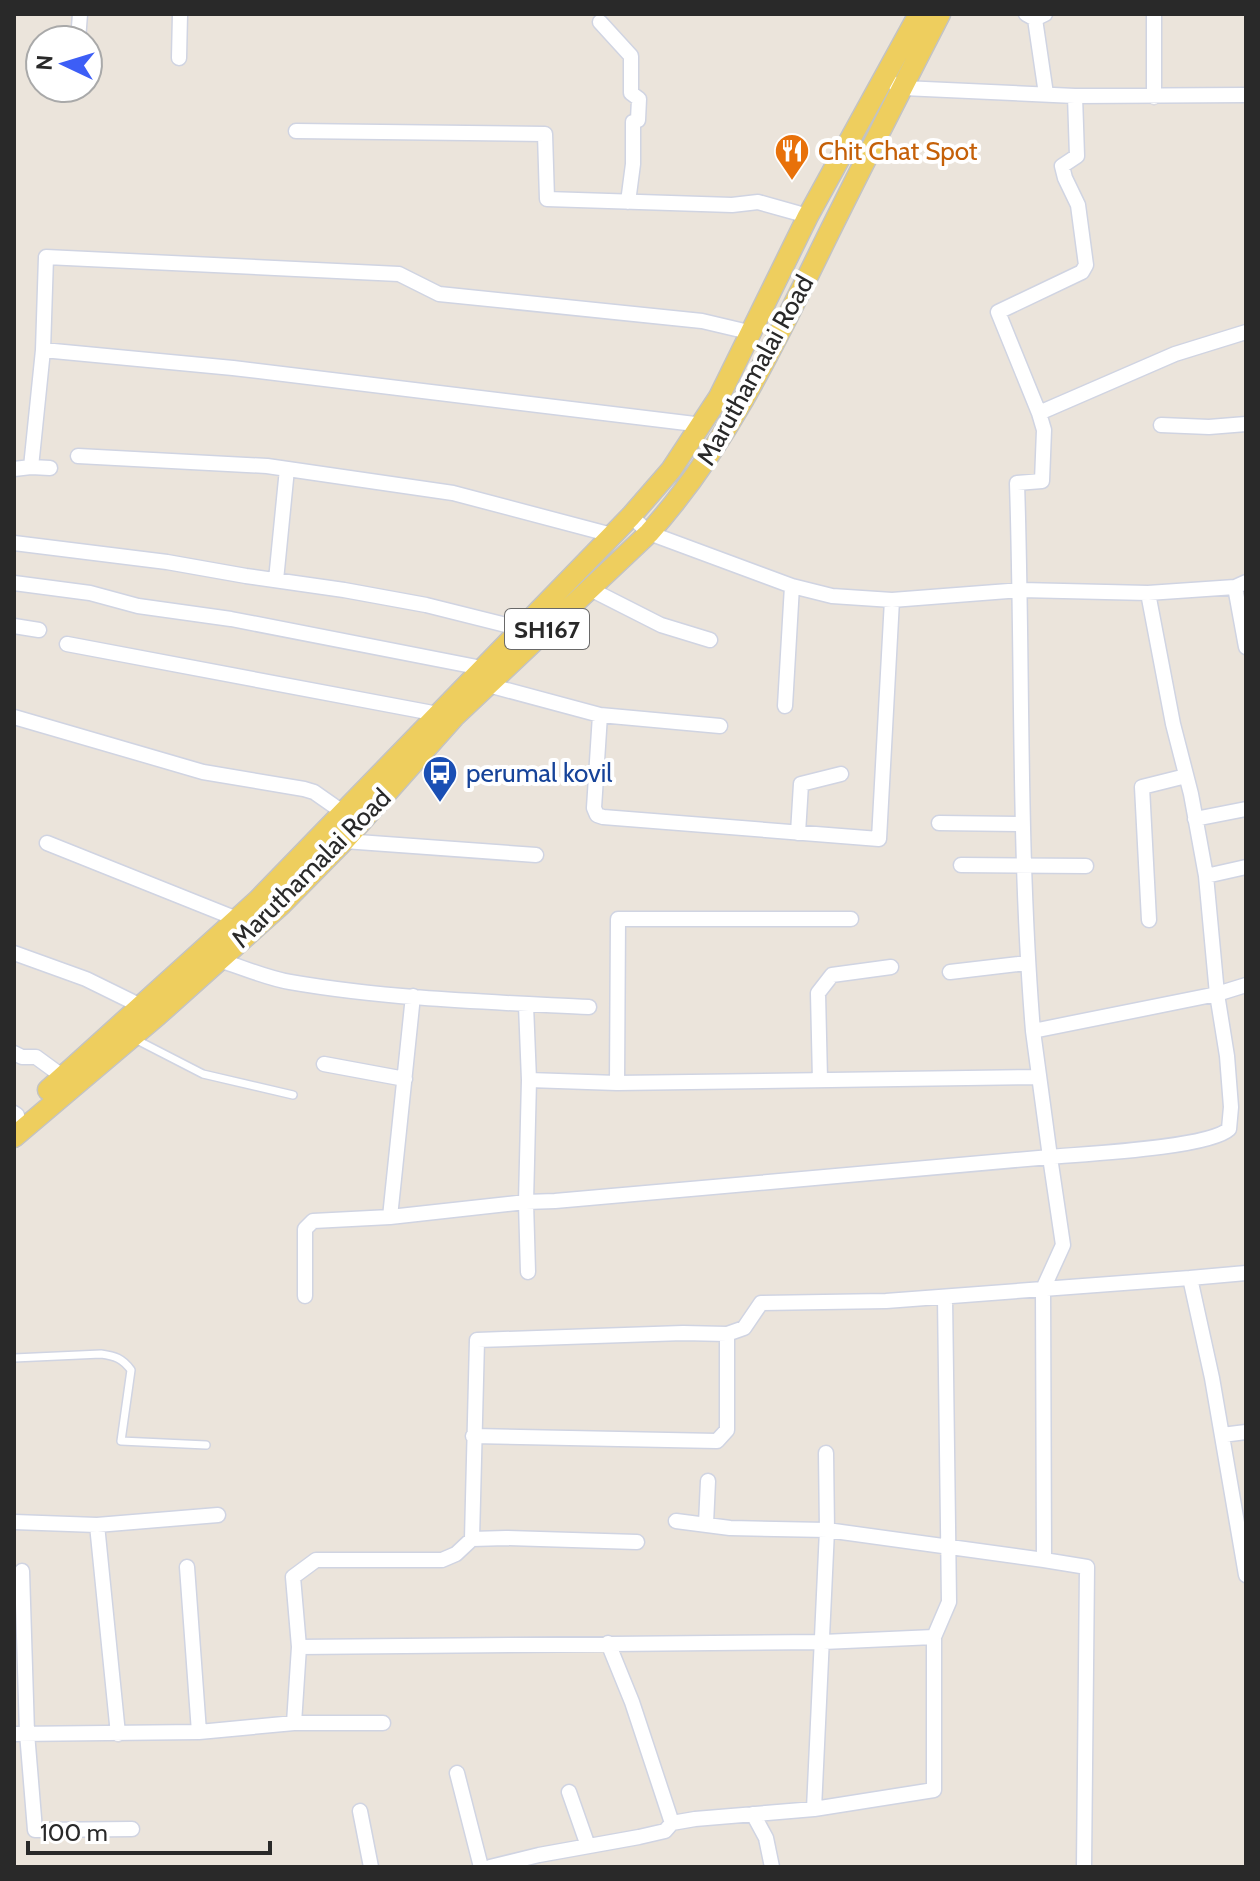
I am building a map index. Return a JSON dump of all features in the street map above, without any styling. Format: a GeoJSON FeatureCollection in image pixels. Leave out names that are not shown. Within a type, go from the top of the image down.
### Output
{"type":"FeatureCollection","features":[{"type":"Feature","properties":{"kind":"main road","name":"Maruthamalai Road"},"geometry":{"type":"LineString","coordinates":[[14,1137],[131,1037],[212,954],[237,919],[438,714],[590,589],[649,533],[696,476],[775,343],[894,84],[919,14]]}},
{"type":"Feature","properties":{"kind":"main road","name":"Maruthamalai Road"},"geometry":{"type":"LineString","coordinates":[[15,1115],[141,1006],[281,905],[344,841],[454,717],[522,629],[671,470],[703,425],[753,333],[808,216],[940,14]]}},
{"type":"Feature","properties":{"kind":"street"},"geometry":{"type":"LineString","coordinates":[[179,58],[180,14]]}},
{"type":"Feature","properties":{"kind":"street"},"geometry":{"type":"LineString","coordinates":[[1154,14],[1154,97]]}},
{"type":"Feature","properties":{"kind":"street"},"geometry":{"type":"LineString","coordinates":[[1035,16],[1046,94]]}},
{"type":"Feature","properties":{"kind":"street"},"geometry":{"type":"LineString","coordinates":[[600,22],[631,56],[631,93],[639,99],[638,120],[633,122],[633,164],[628,202]]}},
{"type":"Feature","properties":{"kind":"street"},"geometry":{"type":"LineString","coordinates":[[894,84],[1075,96],[1246,95]]}},
{"type":"Feature","properties":{"kind":"street"},"geometry":{"type":"LineString","coordinates":[[1044,1560],[1043,1289],[1063,1245],[1033,1031],[1027,963],[1017,483],[1042,481],[1044,430],[998,312],[1082,272],[1086,265],[1078,205],[1062,166],[1077,156],[1075,96]]}},
{"type":"Feature","properties":{"kind":"street"},"geometry":{"type":"LineString","coordinates":[[296,131],[545,134],[547,199],[732,205],[758,202],[808,216]]}},
{"type":"Feature","properties":{"kind":"street"},"geometry":{"type":"LineString","coordinates":[[31,467],[43,350],[46,257],[399,274],[439,294],[702,321],[753,333]]}},
{"type":"Feature","properties":{"kind":"street"},"geometry":{"type":"LineString","coordinates":[[1039,413],[1175,354],[1246,332]]}},
{"type":"Feature","properties":{"kind":"street"},"geometry":{"type":"LineString","coordinates":[[43,350],[233,368],[703,425]]}},
{"type":"Feature","properties":{"kind":"street"},"geometry":{"type":"LineString","coordinates":[[1161,425],[1209,427],[1246,424]]}},
{"type":"Feature","properties":{"kind":"street"},"geometry":{"type":"LineString","coordinates":[[78,456],[287,469],[453,493],[612,535]]}},
{"type":"Feature","properties":{"kind":"street"},"geometry":{"type":"LineString","coordinates":[[14,469],[50,468]]}},
{"type":"Feature","properties":{"kind":"street"},"geometry":{"type":"LineString","coordinates":[[276,580],[287,469]]}},
{"type":"Feature","properties":{"kind":"street"},"geometry":{"type":"LineString","coordinates":[[631,516],[649,533],[792,586],[832,596],[892,600],[1021,590],[1148,593],[1241,584],[1246,647]]}},
{"type":"Feature","properties":{"kind":"street"},"geometry":{"type":"LineString","coordinates":[[14,543],[167,562],[426,605],[522,629]]}},
{"type":"Feature","properties":{"kind":"street"},"geometry":{"type":"LineString","coordinates":[[14,583],[90,593],[138,606],[231,619],[485,676],[600,715],[720,726]]}},
{"type":"Feature","properties":{"kind":"street"},"geometry":{"type":"LineString","coordinates":[[785,706],[792,586]]}},
{"type":"Feature","properties":{"kind":"street"},"geometry":{"type":"LineString","coordinates":[[590,589],[661,625],[710,640]]}},
{"type":"Feature","properties":{"kind":"street"},"geometry":{"type":"LineString","coordinates":[[305,1296],[305,1229],[313,1221],[390,1217],[526,1202],[1050,1157],[1196,1141],[1223,1135],[1229,1129],[1231,1107],[1206,876],[1148,593]]}},
{"type":"Feature","properties":{"kind":"street"},"geometry":{"type":"LineString","coordinates":[[600,715],[594,808],[597,815],[879,839],[892,600]]}},
{"type":"Feature","properties":{"kind":"street"},"geometry":{"type":"LineString","coordinates":[[14,626],[39,630]]}},
{"type":"Feature","properties":{"kind":"street"},"geometry":{"type":"LineString","coordinates":[[67,644],[438,714]]}},
{"type":"Feature","properties":{"kind":"street"},"geometry":{"type":"LineString","coordinates":[[14,717],[203,772],[304,789],[314,792],[344,813]]}},
{"type":"Feature","properties":{"kind":"street"},"geometry":{"type":"LineString","coordinates":[[798,833],[801,784],[841,774]]}},
{"type":"Feature","properties":{"kind":"street"},"geometry":{"type":"LineString","coordinates":[[1149,920],[1142,787],[1186,776]]}},
{"type":"Feature","properties":{"kind":"street"},"geometry":{"type":"LineString","coordinates":[[1195,819],[1246,809]]}},
{"type":"Feature","properties":{"kind":"street"},"geometry":{"type":"LineString","coordinates":[[939,823],[1023,824]]}},
{"type":"Feature","properties":{"kind":"street"},"geometry":{"type":"LineString","coordinates":[[344,841],[536,855]]}},
{"type":"Feature","properties":{"kind":"street"},"geometry":{"type":"LineString","coordinates":[[47,843],[237,919]]}},
{"type":"Feature","properties":{"kind":"street"},"geometry":{"type":"LineString","coordinates":[[961,865],[1086,866]]}},
{"type":"Feature","properties":{"kind":"street"},"geometry":{"type":"LineString","coordinates":[[1206,876],[1246,867]]}},
{"type":"Feature","properties":{"kind":"street"},"geometry":{"type":"LineString","coordinates":[[617,1083],[618,919],[851,919]]}},
{"type":"Feature","properties":{"kind":"street"},"geometry":{"type":"LineString","coordinates":[[14,953],[86,979],[141,1006]]}},
{"type":"Feature","properties":{"kind":"street"},"geometry":{"type":"LineString","coordinates":[[212,954],[287,982],[413,996],[589,1007]]}},
{"type":"Feature","properties":{"kind":"street"},"geometry":{"type":"LineString","coordinates":[[950,972],[1027,963]]}},
{"type":"Feature","properties":{"kind":"street"},"geometry":{"type":"LineString","coordinates":[[820,1080],[818,993],[832,975],[891,967]]}},
{"type":"Feature","properties":{"kind":"street"},"geometry":{"type":"LineString","coordinates":[[1033,1031],[1217,994],[1246,985]]}},
{"type":"Feature","properties":{"kind":"street"},"geometry":{"type":"LineString","coordinates":[[390,1217],[413,996]]}},
{"type":"Feature","properties":{"kind":"street"},"geometry":{"type":"LineString","coordinates":[[526,1005],[529,1080],[528,1272]]}},
{"type":"Feature","properties":{"kind":"street"},"geometry":{"type":"LineString","coordinates":[[14,1053],[22,1057],[36,1057],[62,1076]]}},
{"type":"Feature","properties":{"kind":"street"},"geometry":{"type":"LineString","coordinates":[[324,1064],[405,1079]]}},
{"type":"Feature","properties":{"kind":"street"},"geometry":{"type":"LineString","coordinates":[[529,1080],[617,1083],[1039,1077]]}},
{"type":"Feature","properties":{"kind":"street"},"geometry":{"type":"LineString","coordinates":[[472,1539],[477,1340],[727,1334],[744,1328],[761,1303],[886,1301],[1246,1273]]}},
{"type":"Feature","properties":{"kind":"street"},"geometry":{"type":"LineString","coordinates":[[1190,1278],[1212,1378],[1246,1575]]}},
{"type":"Feature","properties":{"kind":"street"},"geometry":{"type":"LineString","coordinates":[[490,1867],[665,1831],[672,1823],[695,1819],[814,1809],[934,1790],[934,1637],[949,1602],[945,1297]]}},
{"type":"Feature","properties":{"kind":"street"},"geometry":{"type":"LineString","coordinates":[[473,1436],[717,1441],[727,1430],[727,1334]]}},
{"type":"Feature","properties":{"kind":"street"},"geometry":{"type":"LineString","coordinates":[[1222,1435],[1246,1432]]}},
{"type":"Feature","properties":{"kind":"street"},"geometry":{"type":"LineString","coordinates":[[814,1809],[827,1530],[826,1453]]}},
{"type":"Feature","properties":{"kind":"street"},"geometry":{"type":"LineString","coordinates":[[706,1524],[708,1481]]}},
{"type":"Feature","properties":{"kind":"street"},"geometry":{"type":"LineString","coordinates":[[14,1522],[97,1525],[218,1515]]}},
{"type":"Feature","properties":{"kind":"street"},"geometry":{"type":"LineString","coordinates":[[676,1521],[730,1528],[827,1530],[1087,1567],[1084,1867]]}},
{"type":"Feature","properties":{"kind":"street"},"geometry":{"type":"LineString","coordinates":[[97,1525],[118,1734]]}},
{"type":"Feature","properties":{"kind":"street"},"geometry":{"type":"LineString","coordinates":[[294,1723],[299,1647],[293,1577],[316,1560],[442,1560],[456,1554],[472,1539],[637,1542]]}},
{"type":"Feature","properties":{"kind":"street"},"geometry":{"type":"LineString","coordinates":[[187,1567],[199,1732]]}},
{"type":"Feature","properties":{"kind":"street"},"geometry":{"type":"LineString","coordinates":[[22,1571],[20,1734],[35,1830],[132,1829]]}},
{"type":"Feature","properties":{"kind":"street"},"geometry":{"type":"LineString","coordinates":[[299,1647],[823,1642],[934,1637]]}},
{"type":"Feature","properties":{"kind":"street"},"geometry":{"type":"LineString","coordinates":[[608,1643],[632,1702],[672,1823]]}},
{"type":"Feature","properties":{"kind":"street"},"geometry":{"type":"LineString","coordinates":[[20,1734],[199,1732],[294,1723],[383,1723]]}},
{"type":"Feature","properties":{"kind":"street"},"geometry":{"type":"LineString","coordinates":[[457,1773],[481,1867]]}},
{"type":"Feature","properties":{"kind":"street"},"geometry":{"type":"LineString","coordinates":[[569,1792],[588,1846]]}},
{"type":"Feature","properties":{"kind":"street"},"geometry":{"type":"LineString","coordinates":[[360,1811],[371,1867]]}},
{"type":"Feature","properties":{"kind":"street"},"geometry":{"type":"LineString","coordinates":[[753,1814],[766,1838],[772,1867]]}},
{"type":"Feature","properties":{"kind":"lane"},"geometry":{"type":"LineString","coordinates":[[131,1037],[203,1074],[293,1095]]}},
{"type":"Feature","properties":{"kind":"lane"},"geometry":{"type":"LineString","coordinates":[[14,1358],[115,1356],[131,1370],[121,1441],[206,1445]]}},
{"type":"Feature","properties":{"kind":"place","name":"Chit Chat Spot"},"geometry":{"type":"Point","coordinates":[792,182]}},
{"type":"Feature","properties":{"kind":"place","name":"perumal kovil"},"geometry":{"type":"Point","coordinates":[440,804]}}]}
